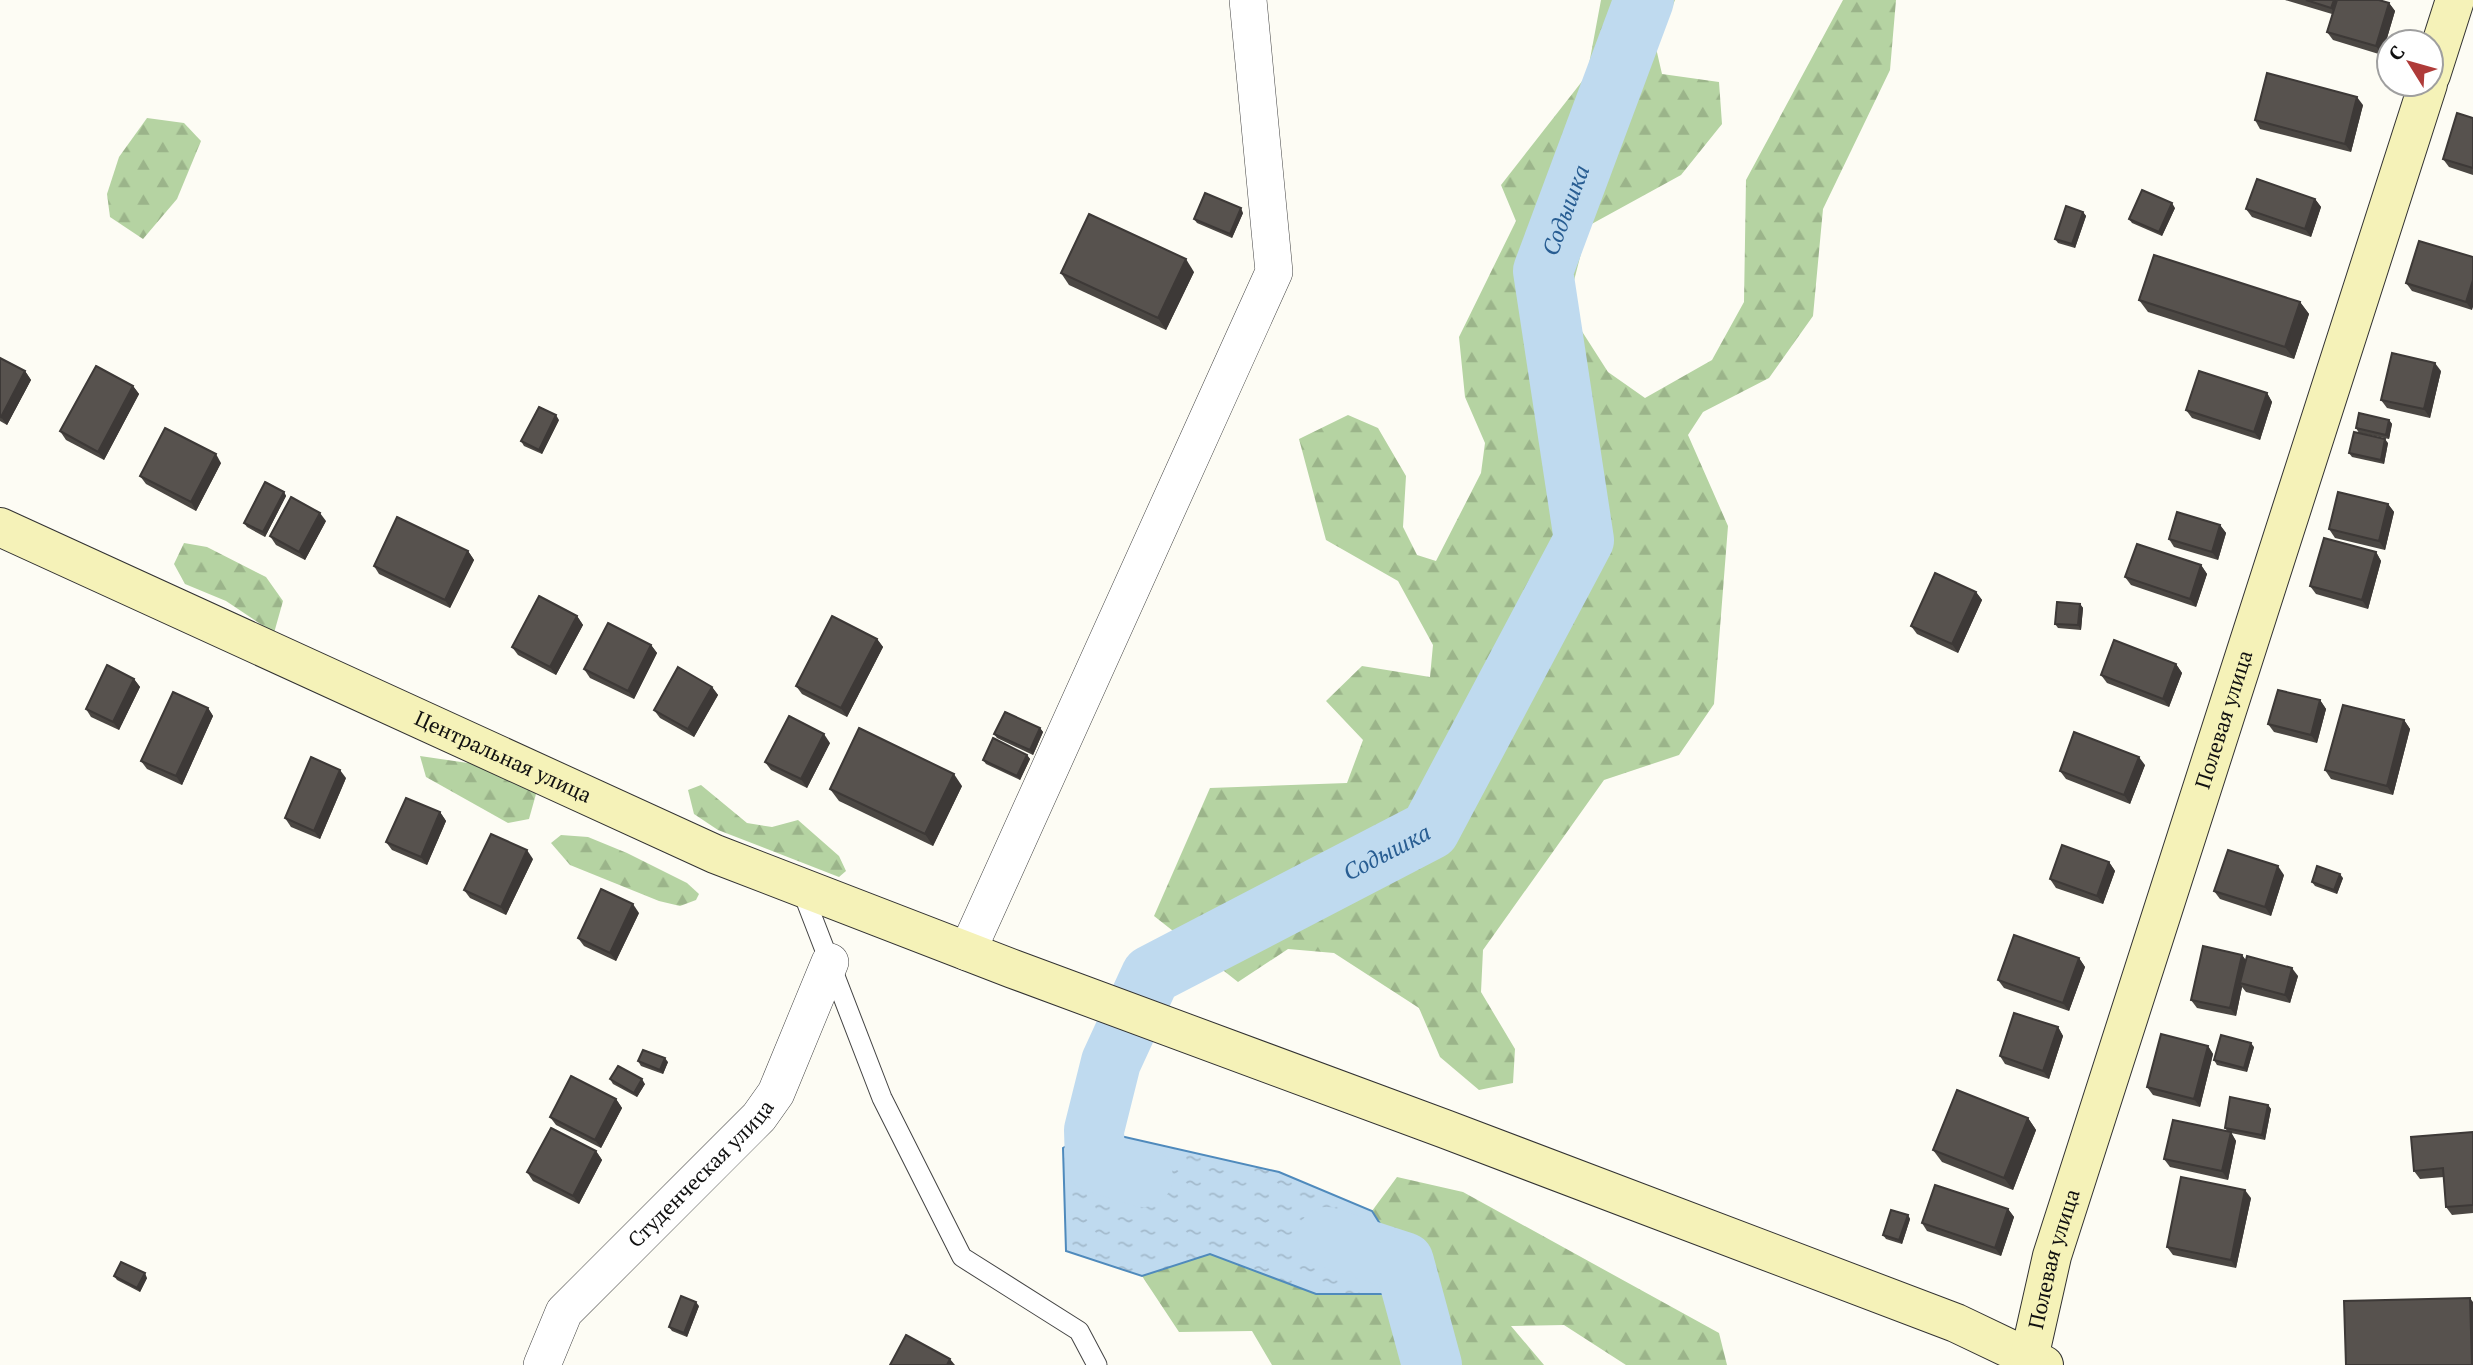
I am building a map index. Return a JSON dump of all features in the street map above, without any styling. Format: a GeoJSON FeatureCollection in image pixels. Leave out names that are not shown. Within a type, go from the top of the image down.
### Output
{"type":"FeatureCollection","features":[{"type":"Feature","properties":{"kind":"street"},"geometry":{"type":"LineString","coordinates":[[967,951],[1274,272],[1248,0]]}},
{"type":"Feature","properties":{"kind":"street"},"geometry":{"type":"LineString","coordinates":[[2445,31],[2455,0]]}},
{"type":"Feature","properties":{"kind":"street","name":"Полевая улица"},"geometry":{"type":"LineString","coordinates":[[2036,1362],[2052,1256],[2424,98]]}},
{"type":"Feature","properties":{"kind":"street","name":"Центральная улица"},"geometry":{"type":"LineString","coordinates":[[0,527],[703,848],[1013,969],[1956,1322],[2036,1362]]}},
{"type":"Feature","properties":{"kind":"street","name":"Студенческая улица"},"geometry":{"type":"LineString","coordinates":[[542,1365],[564,1311],[759,1116],[776,1093],[830,962]]}},
{"type":"Feature","properties":{"kind":"lane"},"geometry":{"type":"LineString","coordinates":[[801,887],[882,1098],[962,1257],[1079,1331],[1097,1365]]}},
{"type":"Feature","properties":{"kind":"green space"},"geometry":{"type":"Polygon","coordinates":[[[1601,0],[1675,0],[1656,48],[1662,74],[1719,82],[1722,124],[1681,175],[1588,226],[1567,308],[1608,372],[1645,398],[1712,360],[1744,302],[1746,180],[1843,0],[1896,0],[1890,70],[1823,209],[1813,316],[1769,378],[1703,412],[1688,435],[1728,526],[1714,704],[1679,755],[1604,780],[1483,950],[1481,992],[1515,1049],[1513,1083],[1479,1090],[1440,1057],[1419,1008],[1334,953],[1288,949],[1238,982],[1154,916],[1210,788],[1347,783],[1363,740],[1326,701],[1362,666],[1430,677],[1433,645],[1398,581],[1326,540],[1299,439],[1348,415],[1378,428],[1406,476],[1403,527],[1417,555],[1436,561],[1481,473],[1485,443],[1465,397],[1459,337],[1516,221],[1501,185],[1587,75],[1601,0]]]}},
{"type":"Feature","properties":{"kind":"green space"},"geometry":{"type":"Polygon","coordinates":[[[147,118],[184,123],[201,141],[177,199],[143,239],[110,217],[107,194],[119,157],[147,118]]]}},
{"type":"Feature","properties":{"kind":"green space"},"geometry":{"type":"Polygon","coordinates":[[[184,543],[207,547],[266,577],[283,601],[274,633],[226,601],[185,584],[174,564],[184,543]]]}},
{"type":"Feature","properties":{"kind":"green space"},"geometry":{"type":"Polygon","coordinates":[[[420,756],[509,769],[536,794],[529,819],[508,823],[426,777],[420,756]]]}},
{"type":"Feature","properties":{"kind":"green space"},"geometry":{"type":"Polygon","coordinates":[[[701,785],[747,823],[772,827],[798,820],[839,856],[846,871],[839,877],[718,830],[694,814],[688,790],[701,785]]]}},
{"type":"Feature","properties":{"kind":"green space"},"geometry":{"type":"Polygon","coordinates":[[[561,835],[588,837],[627,853],[687,883],[699,894],[696,900],[680,906],[659,901],[570,865],[551,843],[561,835]]]}},
{"type":"Feature","properties":{"kind":"green space"},"geometry":{"type":"Polygon","coordinates":[[[1397,1177],[1463,1192],[1719,1333],[1727,1365],[1626,1365],[1564,1325],[1511,1326],[1544,1365],[1272,1365],[1252,1331],[1179,1332],[1142,1276],[1210,1254],[1316,1294],[1404,1262],[1372,1211],[1397,1177]]]}},
{"type":"Feature","properties":{"kind":"water"},"geometry":{"type":"Polygon","coordinates":[[[1094,1130],[1279,1172],[1372,1211],[1404,1262],[1387,1294],[1316,1294],[1210,1254],[1142,1276],[1066,1251],[1063,1148],[1094,1130]]]}},
{"type":"Feature","properties":{"kind":"building"},"geometry":{"type":"Polygon","coordinates":[[[2306,0],[2334,0],[2331,8],[2306,0]]]}},
{"type":"Feature","properties":{"kind":"building"},"geometry":{"type":"Polygon","coordinates":[[[2337,0],[2379,0],[2389,3],[2381,28],[2375,28],[2375,46],[2327,32],[2337,0]]]}},
{"type":"Feature","properties":{"kind":"building"},"geometry":{"type":"Polygon","coordinates":[[[2267,73],[2357,97],[2345,144],[2255,120],[2267,73]]]}},
{"type":"Feature","properties":{"kind":"building"},"geometry":{"type":"Polygon","coordinates":[[[2457,113],[2473,118],[2473,168],[2443,159],[2457,113]]]}},
{"type":"Feature","properties":{"kind":"building"},"geometry":{"type":"Polygon","coordinates":[[[2257,179],[2315,199],[2305,229],[2246,209],[2257,179]]]}},
{"type":"Feature","properties":{"kind":"building"},"geometry":{"type":"Polygon","coordinates":[[[2142,190],[2172,203],[2159,232],[2129,219],[2142,190]]]}},
{"type":"Feature","properties":{"kind":"building"},"geometry":{"type":"Polygon","coordinates":[[[1205,193],[1241,208],[1230,234],[1194,219],[1205,193]]]}},
{"type":"Feature","properties":{"kind":"building"},"geometry":{"type":"Polygon","coordinates":[[[2066,206],[2083,212],[2072,244],[2055,239],[2066,206]]]}},
{"type":"Feature","properties":{"kind":"building"},"geometry":{"type":"Polygon","coordinates":[[[1089,214],[1186,259],[1158,318],[1061,273],[1089,214]]]}},
{"type":"Feature","properties":{"kind":"building"},"geometry":{"type":"Polygon","coordinates":[[[2419,241],[2473,257],[2473,280],[2466,302],[2406,283],[2419,241]]]}},
{"type":"Feature","properties":{"kind":"building"},"geometry":{"type":"Polygon","coordinates":[[[2154,255],[2300,302],[2285,347],[2139,300],[2154,255]]]}},
{"type":"Feature","properties":{"kind":"building"},"geometry":{"type":"Polygon","coordinates":[[[2392,353],[2435,363],[2424,409],[2381,400],[2392,353]]]}},
{"type":"Feature","properties":{"kind":"building"},"geometry":{"type":"Polygon","coordinates":[[[0,358],[25,371],[1,417],[0,416],[0,358]]]}},
{"type":"Feature","properties":{"kind":"building"},"geometry":{"type":"Polygon","coordinates":[[[96,366],[133,386],[98,452],[60,431],[96,366]]]}},
{"type":"Feature","properties":{"kind":"building"},"geometry":{"type":"Polygon","coordinates":[[[2199,371],[2267,393],[2254,432],[2186,410],[2199,371]]]}},
{"type":"Feature","properties":{"kind":"building"},"geometry":{"type":"Polygon","coordinates":[[[539,407],[556,415],[539,450],[521,441],[539,407]]]}},
{"type":"Feature","properties":{"kind":"building"},"geometry":{"type":"Polygon","coordinates":[[[2359,413],[2389,420],[2386,435],[2356,428],[2359,413]]]}},
{"type":"Feature","properties":{"kind":"building"},"geometry":{"type":"Polygon","coordinates":[[[165,428],[216,454],[191,502],[140,476],[165,428]]]}},
{"type":"Feature","properties":{"kind":"building"},"geometry":{"type":"Polygon","coordinates":[[[2354,432],[2385,439],[2381,460],[2349,453],[2354,432]]]}},
{"type":"Feature","properties":{"kind":"building"},"geometry":{"type":"Polygon","coordinates":[[[265,482],[284,492],[263,532],[244,523],[265,482]]]}},
{"type":"Feature","properties":{"kind":"building"},"geometry":{"type":"Polygon","coordinates":[[[2338,492],[2388,504],[2379,541],[2329,529],[2338,492]]]}},
{"type":"Feature","properties":{"kind":"building"},"geometry":{"type":"Polygon","coordinates":[[[291,497],[320,513],[299,552],[270,536],[291,497]]]}},
{"type":"Feature","properties":{"kind":"building"},"geometry":{"type":"Polygon","coordinates":[[[2177,512],[2220,525],[2212,552],[2169,539],[2177,512]]]}},
{"type":"Feature","properties":{"kind":"building"},"geometry":{"type":"Polygon","coordinates":[[[397,517],[468,551],[445,600],[374,566],[397,517]]]}},
{"type":"Feature","properties":{"kind":"building"},"geometry":{"type":"Polygon","coordinates":[[[2324,538],[2376,552],[2362,600],[2310,586],[2324,538]]]}},
{"type":"Feature","properties":{"kind":"building"},"geometry":{"type":"Polygon","coordinates":[[[2137,544],[2201,565],[2190,599],[2125,577],[2137,544]]]}},
{"type":"Feature","properties":{"kind":"building"},"geometry":{"type":"Polygon","coordinates":[[[1935,573],[1976,592],[1952,644],[1911,626],[1935,573]]]}},
{"type":"Feature","properties":{"kind":"building"},"geometry":{"type":"Polygon","coordinates":[[[539,596],[577,616],[550,667],[512,647],[539,596]]]}},
{"type":"Feature","properties":{"kind":"building"},"geometry":{"type":"Polygon","coordinates":[[[2057,602],[2080,604],[2078,625],[2055,624],[2057,602]]]}},
{"type":"Feature","properties":{"kind":"building"},"geometry":{"type":"Polygon","coordinates":[[[832,616],[877,639],[841,708],[796,686],[832,616]]]}},
{"type":"Feature","properties":{"kind":"building"},"geometry":{"type":"Polygon","coordinates":[[[608,623],[651,645],[628,691],[584,669],[608,623]]]}},
{"type":"Feature","properties":{"kind":"building"},"geometry":{"type":"Polygon","coordinates":[[[2114,640],[2176,664],[2163,699],[2101,675],[2114,640]]]}},
{"type":"Feature","properties":{"kind":"building"},"geometry":{"type":"Polygon","coordinates":[[[107,665],[134,679],[113,722],[86,709],[107,665]]]}},
{"type":"Feature","properties":{"kind":"building"},"geometry":{"type":"Polygon","coordinates":[[[678,667],[712,687],[688,729],[654,710],[678,667]]]}},
{"type":"Feature","properties":{"kind":"building"},"geometry":{"type":"Polygon","coordinates":[[[2278,690],[2320,700],[2311,735],[2268,724],[2278,690]]]}},
{"type":"Feature","properties":{"kind":"building"},"geometry":{"type":"Polygon","coordinates":[[[173,692],[208,708],[176,776],[141,761],[173,692]]]}},
{"type":"Feature","properties":{"kind":"building"},"geometry":{"type":"Polygon","coordinates":[[[2343,705],[2404,720],[2387,786],[2325,770],[2343,705]]]}},
{"type":"Feature","properties":{"kind":"building"},"geometry":{"type":"Polygon","coordinates":[[[1005,712],[1040,728],[1030,750],[994,734],[1005,712]]]}},
{"type":"Feature","properties":{"kind":"building"},"geometry":{"type":"Polygon","coordinates":[[[789,716],[824,734],[801,779],[765,762],[789,716]]]}},
{"type":"Feature","properties":{"kind":"building"},"geometry":{"type":"Polygon","coordinates":[[[859,728],[954,774],[925,834],[830,789],[859,728]]]}},
{"type":"Feature","properties":{"kind":"building"},"geometry":{"type":"Polygon","coordinates":[[[2074,732],[2139,757],[2124,795],[2060,771],[2074,732]]]}},
{"type":"Feature","properties":{"kind":"building"},"geometry":{"type":"Polygon","coordinates":[[[993,738],[1027,755],[1017,776],[983,760],[993,738]]]}},
{"type":"Feature","properties":{"kind":"building"},"geometry":{"type":"Polygon","coordinates":[[[311,757],[340,770],[314,831],[285,818],[311,757]]]}},
{"type":"Feature","properties":{"kind":"building"},"geometry":{"type":"Polygon","coordinates":[[[406,798],[440,812],[421,857],[386,842],[406,798]]]}},
{"type":"Feature","properties":{"kind":"building"},"geometry":{"type":"Polygon","coordinates":[[[491,834],[527,850],[501,907],[464,890],[491,834]]]}},
{"type":"Feature","properties":{"kind":"building"},"geometry":{"type":"Polygon","coordinates":[[[2062,845],[2109,862],[2097,896],[2050,879],[2062,845]]]}},
{"type":"Feature","properties":{"kind":"building"},"geometry":{"type":"Polygon","coordinates":[[[2228,850],[2278,866],[2265,907],[2214,891],[2228,850]]]}},
{"type":"Feature","properties":{"kind":"building"},"geometry":{"type":"Polygon","coordinates":[[[2317,866],[2340,874],[2334,890],[2312,882],[2317,866]]]}},
{"type":"Feature","properties":{"kind":"building"},"geometry":{"type":"Polygon","coordinates":[[[601,889],[633,904],[610,953],[578,938],[601,889]]]}},
{"type":"Feature","properties":{"kind":"building"},"geometry":{"type":"Polygon","coordinates":[[[2014,935],[2079,958],[2063,1003],[1998,980],[2014,935]]]}},
{"type":"Feature","properties":{"kind":"building"},"geometry":{"type":"Polygon","coordinates":[[[2203,946],[2242,955],[2230,1008],[2191,1000],[2203,946]]]}},
{"type":"Feature","properties":{"kind":"building"},"geometry":{"type":"Polygon","coordinates":[[[2247,956],[2292,968],[2285,995],[2240,983],[2247,956]]]}},
{"type":"Feature","properties":{"kind":"building"},"geometry":{"type":"Polygon","coordinates":[[[2014,1013],[2058,1027],[2043,1071],[2000,1056],[2014,1013]]]}},
{"type":"Feature","properties":{"kind":"building"},"geometry":{"type":"Polygon","coordinates":[[[2161,1034],[2208,1046],[2194,1099],[2147,1087],[2161,1034]]]}},
{"type":"Feature","properties":{"kind":"building"},"geometry":{"type":"Polygon","coordinates":[[[2221,1035],[2251,1043],[2244,1068],[2214,1060],[2221,1035]]]}},
{"type":"Feature","properties":{"kind":"building"},"geometry":{"type":"Polygon","coordinates":[[[643,1050],[665,1058],[660,1070],[638,1061],[643,1050]]]}},
{"type":"Feature","properties":{"kind":"building"},"geometry":{"type":"Polygon","coordinates":[[[618,1066],[642,1079],[634,1093],[610,1079],[618,1066]]]}},
{"type":"Feature","properties":{"kind":"building"},"geometry":{"type":"Polygon","coordinates":[[[571,1076],[616,1099],[595,1140],[550,1117],[571,1076]]]}},
{"type":"Feature","properties":{"kind":"building"},"geometry":{"type":"Polygon","coordinates":[[[1957,1090],[2028,1118],[2004,1178],[1933,1150],[1957,1090]]]}},
{"type":"Feature","properties":{"kind":"building"},"geometry":{"type":"Polygon","coordinates":[[[2230,1097],[2268,1105],[2262,1135],[2225,1128],[2230,1097]]]}},
{"type":"Feature","properties":{"kind":"building"},"geometry":{"type":"Polygon","coordinates":[[[2173,1120],[2231,1132],[2222,1171],[2164,1159],[2173,1120]]]}},
{"type":"Feature","properties":{"kind":"building"},"geometry":{"type":"Polygon","coordinates":[[[551,1128],[596,1151],[573,1196],[527,1172],[551,1128]]]}},
{"type":"Feature","properties":{"kind":"building"},"geometry":{"type":"Polygon","coordinates":[[[2473,1132],[2473,1205],[2446,1207],[2443,1168],[2414,1171],[2411,1137],[2473,1132]]]}},
{"type":"Feature","properties":{"kind":"building"},"geometry":{"type":"Polygon","coordinates":[[[2181,1177],[2245,1190],[2231,1260],[2167,1247],[2181,1177]]]}},
{"type":"Feature","properties":{"kind":"building"},"geometry":{"type":"Polygon","coordinates":[[[1935,1185],[2008,1209],[1995,1248],[1922,1223],[1935,1185]]]}},
{"type":"Feature","properties":{"kind":"building"},"geometry":{"type":"Polygon","coordinates":[[[1891,1210],[1908,1215],[1899,1240],[1883,1235],[1891,1210]]]}},
{"type":"Feature","properties":{"kind":"building"},"geometry":{"type":"Polygon","coordinates":[[[121,1262],[145,1273],[137,1288],[114,1276],[121,1262]]]}},
{"type":"Feature","properties":{"kind":"building"},"geometry":{"type":"Polygon","coordinates":[[[681,1296],[696,1302],[684,1333],[669,1327],[681,1296]]]}},
{"type":"Feature","properties":{"kind":"building"},"geometry":{"type":"Polygon","coordinates":[[[2470,1298],[2472,1365],[2346,1365],[2344,1301],[2470,1298]]]}},
{"type":"Feature","properties":{"kind":"building"},"geometry":{"type":"Polygon","coordinates":[[[906,1335],[950,1359],[947,1365],[890,1365],[906,1335]]]}},
{"type":"Feature","properties":{"kind":"waterway","name":"Содышка"},"geometry":{"type":"LineString","coordinates":[[1143,1177],[1095,1162],[1094,1130],[1111,1062],[1151,975],[1430,830],[1584,540],[1543,271],[1644,0]]}},
{"type":"Feature","properties":{"kind":"waterway","name":"Содышка"},"geometry":{"type":"LineString","coordinates":[[1327,1237],[1404,1262],[1432,1365]]}}]}
